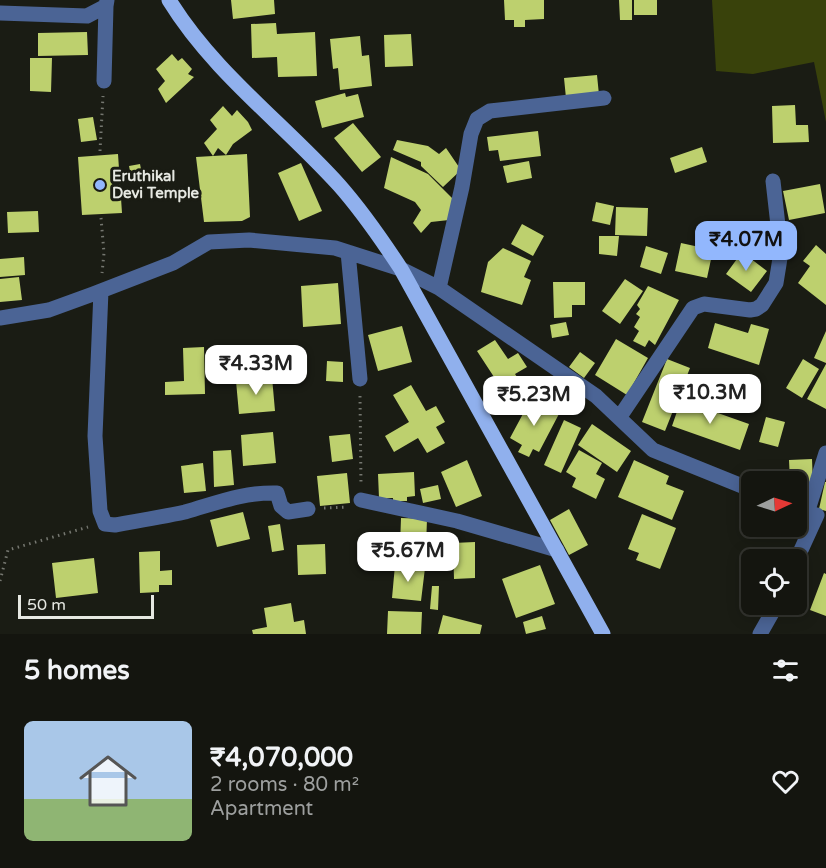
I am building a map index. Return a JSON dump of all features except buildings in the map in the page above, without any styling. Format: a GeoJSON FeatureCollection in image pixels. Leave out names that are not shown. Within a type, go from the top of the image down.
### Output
{"type":"FeatureCollection","features":[{"type":"Feature","properties":{"kind":"main road"},"geometry":{"type":"LineString","coordinates":[[169,0],[186,26],[220,68],[339,185],[368,221],[401,270],[603,634]]}},
{"type":"Feature","properties":{"kind":"street"},"geometry":{"type":"LineString","coordinates":[[0,14],[87,16],[107,3]]}},
{"type":"Feature","properties":{"kind":"street"},"geometry":{"type":"LineString","coordinates":[[104,81],[107,3]]}},
{"type":"Feature","properties":{"kind":"street"},"geometry":{"type":"LineString","coordinates":[[439,288],[462,187],[471,134],[477,119],[490,111],[604,98]]}},
{"type":"Feature","properties":{"kind":"street"},"geometry":{"type":"LineString","coordinates":[[619,418],[693,308],[704,304],[750,310],[762,305],[767,298],[776,283],[781,252],[773,181]]}},
{"type":"Feature","properties":{"kind":"street"},"geometry":{"type":"LineString","coordinates":[[0,318],[49,310],[173,263],[209,242],[249,240],[335,248],[401,270],[439,288],[596,396],[653,450],[741,486]]}},
{"type":"Feature","properties":{"kind":"street"},"geometry":{"type":"LineString","coordinates":[[348,252],[360,379]]}},
{"type":"Feature","properties":{"kind":"street"},"geometry":{"type":"LineString","coordinates":[[101,291],[95,436],[100,511],[105,524],[115,525],[171,514],[235,496],[267,493],[277,493],[281,506],[288,512],[308,509]]}},
{"type":"Feature","properties":{"kind":"street"},"geometry":{"type":"LineString","coordinates":[[800,549],[812,512],[826,453]]}},
{"type":"Feature","properties":{"kind":"street"},"geometry":{"type":"LineString","coordinates":[[361,500],[457,520],[556,549]]}},
{"type":"Feature","properties":{"kind":"street"},"geometry":{"type":"LineString","coordinates":[[760,634],[771,615]]}},
{"type":"Feature","properties":{"kind":"path"},"geometry":{"type":"LineString","coordinates":[[100,151],[104,81]]}},
{"type":"Feature","properties":{"kind":"path"},"geometry":{"type":"LineString","coordinates":[[101,218],[104,253],[101,291]]}},
{"type":"Feature","properties":{"kind":"path"},"geometry":{"type":"LineString","coordinates":[[308,509],[355,506],[361,500],[360,379]]}},
{"type":"Feature","properties":{"kind":"path"},"geometry":{"type":"LineString","coordinates":[[0,580],[8,550],[58,534],[105,524]]}},
{"type":"Feature","properties":{"kind":"green space"},"geometry":{"type":"Polygon","coordinates":[[[712,0],[826,0],[826,122],[814,62],[753,74],[716,71],[712,0]]]}},
{"type":"Feature","properties":{"kind":"place","name":"Eruthikal Devi Temple"},"geometry":{"type":"Point","coordinates":[100,185]}}]}
